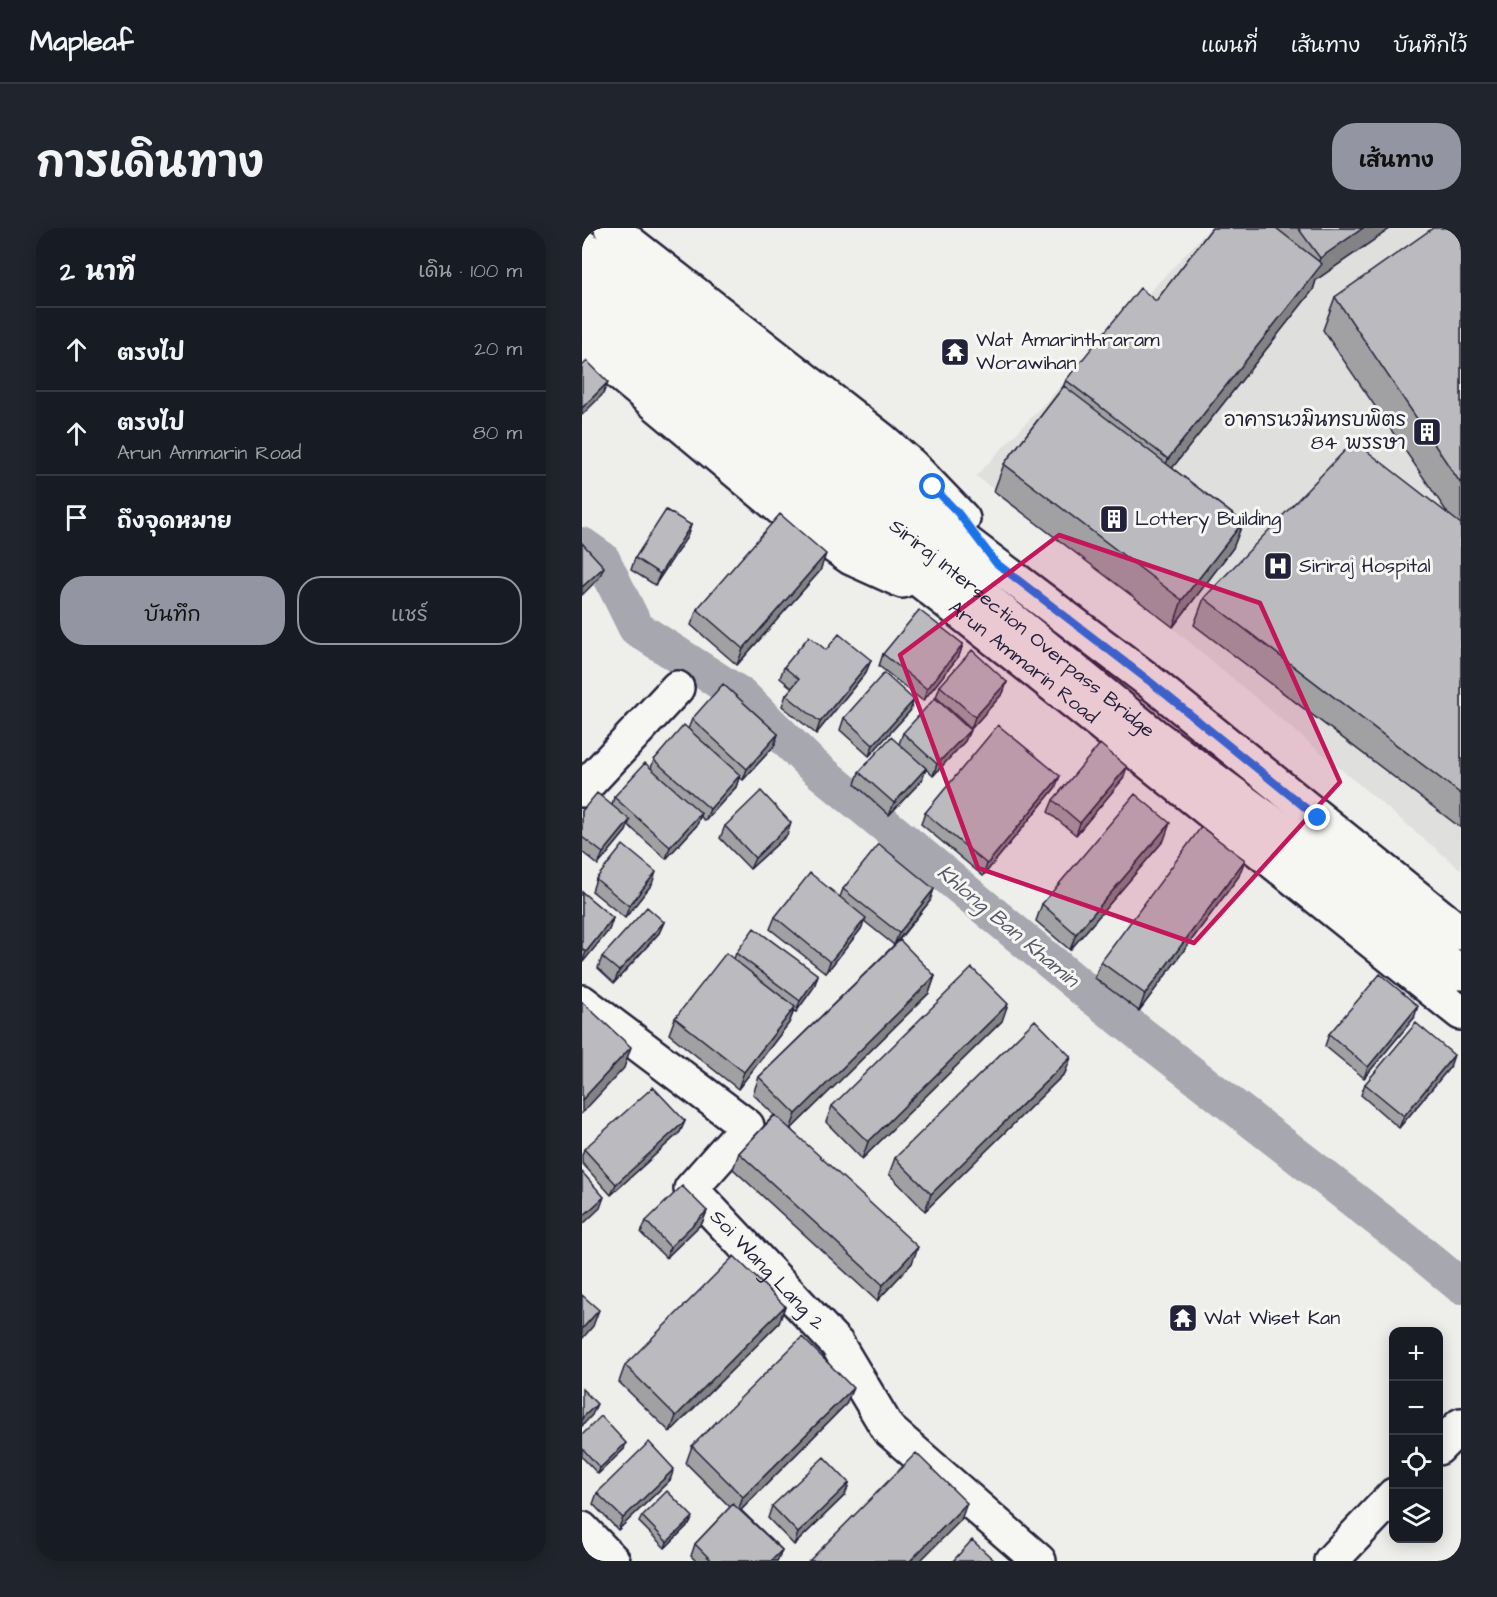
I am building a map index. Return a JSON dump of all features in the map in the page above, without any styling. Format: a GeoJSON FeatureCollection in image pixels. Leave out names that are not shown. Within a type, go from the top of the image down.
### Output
{"type":"FeatureCollection","features":[{"type":"Feature","properties":{"kind":"main road"},"geometry":{"type":"LineString","coordinates":[[611,228],[881,439],[911,465],[958,513],[996,563]]}},
{"type":"Feature","properties":{"kind":"main road"},"geometry":{"type":"LineString","coordinates":[[582,246],[1148,680],[1461,933]]}},
{"type":"Feature","properties":{"kind":"main road","name":"Siriraj Intersection Overpass Bridge"},"geometry":{"type":"LineString","coordinates":[[582,282],[944,564],[1155,736],[1293,838],[1461,973]]}},
{"type":"Feature","properties":{"kind":"main road","name":"Arun Ammarin Road"},"geometry":{"type":"LineString","coordinates":[[582,316],[845,520],[1461,1013]]}},
{"type":"Feature","properties":{"kind":"main road"},"geometry":{"type":"LineString","coordinates":[[582,343],[785,512],[820,537],[851,558],[940,596]]}},
{"type":"Feature","properties":{"kind":"main road"},"geometry":{"type":"LineString","coordinates":[[582,790],[677,688]]}},
{"type":"Feature","properties":{"kind":"main road","name":"Soi Wang Lang 2"},"geometry":{"type":"LineString","coordinates":[[582,1002],[747,1126],[691,1189],[837,1344],[888,1429],[1039,1561]]}},
{"type":"Feature","properties":{"kind":"main road"},"geometry":{"type":"LineString","coordinates":[[1443,1443],[1461,1425]]}},
{"type":"Feature","properties":{"kind":"main road"},"geometry":{"type":"LineString","coordinates":[[1331,1561],[1389,1500]]}},
{"type":"Feature","properties":{"kind":"main road"},"geometry":{"type":"LineString","coordinates":[[582,1529],[613,1561]]}},
{"type":"Feature","properties":{"kind":"highlighted area"},"geometry":{"type":"Polygon","coordinates":[[[1059,535],[1260,603],[1340,782],[1194,943],[978,868],[900,655],[1059,535]]]}},
{"type":"Feature","properties":{"kind":"shaded area","name":"Siriraj Hospital"},"geometry":{"type":"Polygon","coordinates":[[[1210,228],[1461,228],[1461,870],[1138,599],[976,476],[1210,228]]]}},
{"type":"Feature","properties":{"kind":"building"},"geometry":{"type":"Polygon","coordinates":[[[1212,228],[1276,228],[1322,264],[1168,459],[1066,380],[1140,288],[1156,301],[1212,228]]]}},
{"type":"Feature","properties":{"kind":"building"},"geometry":{"type":"Polygon","coordinates":[[[1298,228],[1363,228],[1320,258],[1298,228]]]}},
{"type":"Feature","properties":{"kind":"building","name":"อาคารนวมินทรบพิตร 84 พรรษา"},"geometry":{"type":"Polygon","coordinates":[[[1433,228],[1461,228],[1461,484],[1335,297],[1433,228]]]}},
{"type":"Feature","properties":{"kind":"building"},"geometry":{"type":"Polygon","coordinates":[[[587,361],[608,382],[582,408],[582,366],[587,361]]]}},
{"type":"Feature","properties":{"kind":"building","name":"Lottery Building"},"geometry":{"type":"Polygon","coordinates":[[[1064,386],[1243,522],[1182,600],[1004,464],[1064,386]]]}},
{"type":"Feature","properties":{"kind":"building"},"geometry":{"type":"Polygon","coordinates":[[[1354,441],[1461,524],[1461,794],[1204,598],[1354,441]]]}},
{"type":"Feature","properties":{"kind":"building"},"geometry":{"type":"Polygon","coordinates":[[[666,510],[691,525],[660,574],[635,558],[666,510]]]}},
{"type":"Feature","properties":{"kind":"building"},"geometry":{"type":"Polygon","coordinates":[[[780,514],[826,554],[743,649],[697,609],[780,514]]]}},
{"type":"Feature","properties":{"kind":"building"},"geometry":{"type":"Polygon","coordinates":[[[582,543],[604,567],[582,587],[582,543]]]}},
{"type":"Feature","properties":{"kind":"building"},"geometry":{"type":"Polygon","coordinates":[[[919,610],[963,644],[927,689],[883,654],[919,610]]]}},
{"type":"Feature","properties":{"kind":"building"},"geometry":{"type":"Polygon","coordinates":[[[839,634],[871,660],[820,722],[786,695],[799,679],[784,667],[809,636],[826,650],[839,634]]]}},
{"type":"Feature","properties":{"kind":"building"},"geometry":{"type":"Polygon","coordinates":[[[972,650],[1007,682],[975,717],[940,686],[972,650]]]}},
{"type":"Feature","properties":{"kind":"building"},"geometry":{"type":"Polygon","coordinates":[[[884,673],[914,700],[873,745],[844,718],[884,673]]]}},
{"type":"Feature","properties":{"kind":"building"},"geometry":{"type":"Polygon","coordinates":[[[723,684],[778,734],[747,769],[692,719],[723,684]]]}},
{"type":"Feature","properties":{"kind":"building"},"geometry":{"type":"Polygon","coordinates":[[[935,698],[970,730],[937,764],[903,733],[935,698]]]}},
{"type":"Feature","properties":{"kind":"building"},"geometry":{"type":"Polygon","coordinates":[[[684,725],[740,775],[710,809],[654,760],[684,725]]]}},
{"type":"Feature","properties":{"kind":"building"},"geometry":{"type":"Polygon","coordinates":[[[998,725],[1060,776],[987,864],[925,813],[998,725]]]}},
{"type":"Feature","properties":{"kind":"building"},"geometry":{"type":"Polygon","coordinates":[[[891,737],[926,768],[894,803],[859,772],[891,737]]]}},
{"type":"Feature","properties":{"kind":"building"},"geometry":{"type":"Polygon","coordinates":[[[1100,744],[1127,767],[1080,823],[1053,800],[1100,744]]]}},
{"type":"Feature","properties":{"kind":"building"},"geometry":{"type":"Polygon","coordinates":[[[645,763],[701,813],[670,847],[614,797],[645,763]]]}},
{"type":"Feature","properties":{"kind":"building"},"geometry":{"type":"Polygon","coordinates":[[[761,791],[791,823],[755,858],[725,826],[761,791]]]}},
{"type":"Feature","properties":{"kind":"building"},"geometry":{"type":"Polygon","coordinates":[[[597,793],[630,820],[603,853],[582,837],[582,811],[597,793]]]}},
{"type":"Feature","properties":{"kind":"building"},"geometry":{"type":"Polygon","coordinates":[[[1135,794],[1170,823],[1076,934],[1042,904],[1135,794]]]}},
{"type":"Feature","properties":{"kind":"building"},"geometry":{"type":"Polygon","coordinates":[[[1201,827],[1245,860],[1145,994],[1101,962],[1201,827]]]}},
{"type":"Feature","properties":{"kind":"building"},"geometry":{"type":"Polygon","coordinates":[[[879,844],[934,889],[899,933],[843,889],[879,844]]]}},
{"type":"Feature","properties":{"kind":"building"},"geometry":{"type":"Polygon","coordinates":[[[623,845],[656,872],[629,906],[596,879],[623,845]]]}},
{"type":"Feature","properties":{"kind":"building"},"geometry":{"type":"Polygon","coordinates":[[[810,873],[866,918],[830,962],[775,917],[810,873]]]}},
{"type":"Feature","properties":{"kind":"building"},"geometry":{"type":"Polygon","coordinates":[[[582,892],[613,918],[586,952],[582,948],[582,892]]]}},
{"type":"Feature","properties":{"kind":"building"},"geometry":{"type":"Polygon","coordinates":[[[647,907],[664,922],[619,971],[602,957],[647,907]]]}},
{"type":"Feature","properties":{"kind":"building"},"geometry":{"type":"Polygon","coordinates":[[[754,928],[818,975],[800,1001],[736,953],[754,928]]]}},
{"type":"Feature","properties":{"kind":"building"},"geometry":{"type":"Polygon","coordinates":[[[900,940],[935,976],[796,1114],[759,1077],[900,940]]]}},
{"type":"Feature","properties":{"kind":"building"},"geometry":{"type":"Polygon","coordinates":[[[726,953],[795,1007],[744,1072],[675,1018],[726,953]]]}},
{"type":"Feature","properties":{"kind":"building"},"geometry":{"type":"Polygon","coordinates":[[[972,968],[1008,1004],[868,1142],[832,1106],[972,968]]]}},
{"type":"Feature","properties":{"kind":"building"},"geometry":{"type":"Polygon","coordinates":[[[1380,974],[1418,1006],[1368,1067],[1329,1034],[1380,974]]]}},
{"type":"Feature","properties":{"kind":"building"},"geometry":{"type":"Polygon","coordinates":[[[582,1002],[631,1047],[582,1100],[582,1002]]]}},
{"type":"Feature","properties":{"kind":"building"},"geometry":{"type":"Polygon","coordinates":[[[1035,1020],[1071,1057],[931,1194],[895,1158],[1035,1020]]]}},
{"type":"Feature","properties":{"kind":"building"},"geometry":{"type":"Polygon","coordinates":[[[1416,1023],[1454,1055],[1404,1116],[1365,1084],[1416,1023]]]}},
{"type":"Feature","properties":{"kind":"building"},"geometry":{"type":"Polygon","coordinates":[[[653,1087],[685,1121],[616,1184],[584,1149],[653,1087]]]}},
{"type":"Feature","properties":{"kind":"building"},"geometry":{"type":"Polygon","coordinates":[[[775,1115],[918,1247],[883,1285],[739,1153],[775,1115]]]}},
{"type":"Feature","properties":{"kind":"building"},"geometry":{"type":"Polygon","coordinates":[[[582,1172],[604,1197],[582,1217],[582,1172]]]}},
{"type":"Feature","properties":{"kind":"building"},"geometry":{"type":"Polygon","coordinates":[[[682,1186],[707,1211],[670,1247],[646,1221],[682,1186]]]}},
{"type":"Feature","properties":{"kind":"building"},"geometry":{"type":"Polygon","coordinates":[[[734,1256],[785,1306],[676,1416],[625,1365],[734,1256]]]}},
{"type":"Feature","properties":{"kind":"building"},"geometry":{"type":"Polygon","coordinates":[[[582,1295],[599,1310],[582,1329],[582,1295]]]}},
{"type":"Feature","properties":{"kind":"building"},"geometry":{"type":"Polygon","coordinates":[[[802,1337],[853,1388],[743,1497],[692,1446],[802,1337]]]}},
{"type":"Feature","properties":{"kind":"building"},"geometry":{"type":"Polygon","coordinates":[[[582,1389],[597,1404],[582,1418],[582,1389]]]}},
{"type":"Feature","properties":{"kind":"building"},"geometry":{"type":"Polygon","coordinates":[[[601,1416],[626,1443],[600,1468],[582,1448],[582,1435],[601,1416]]]}},
{"type":"Feature","properties":{"kind":"building"},"geometry":{"type":"Polygon","coordinates":[[[649,1442],[674,1469],[623,1518],[597,1493],[649,1442]]]}},
{"type":"Feature","properties":{"kind":"building"},"geometry":{"type":"Polygon","coordinates":[[[916,1453],[967,1503],[910,1561],[809,1561],[916,1453]]]}},
{"type":"Feature","properties":{"kind":"building"},"geometry":{"type":"Polygon","coordinates":[[[824,1457],[849,1483],[798,1533],[772,1506],[824,1457]]]}},
{"type":"Feature","properties":{"kind":"building"},"geometry":{"type":"Polygon","coordinates":[[[667,1491],[693,1517],[667,1542],[642,1516],[667,1491]]]}},
{"type":"Feature","properties":{"kind":"building"},"geometry":{"type":"Polygon","coordinates":[[[733,1504],[782,1550],[771,1561],[712,1561],[695,1544],[733,1504]]]}},
{"type":"Feature","properties":{"kind":"building"},"geometry":{"type":"Polygon","coordinates":[[[972,1540],[995,1561],[953,1561],[972,1540]]]}},
{"type":"Feature","properties":{"kind":"waterway","name":"Khlong Ban Khamin"},"geometry":{"type":"LineString","coordinates":[[582,545],[602,559],[636,628],[742,696],[810,763],[1092,996],[1461,1286]]}},
{"type":"Feature","properties":{"kind":"place","name":"Wat Amarinthraram Worawihan"},"geometry":{"type":"Point","coordinates":[955,352]}},
{"type":"Feature","properties":{"kind":"place","name":"อาคารนวมินทรบพิตร 84 พรรษา"},"geometry":{"type":"Point","coordinates":[1427,432]}},
{"type":"Feature","properties":{"kind":"place","name":"Lottery Building"},"geometry":{"type":"Point","coordinates":[1114,519]}},
{"type":"Feature","properties":{"kind":"place","name":"Siriraj Hospital"},"geometry":{"type":"Point","coordinates":[1278,566]}},
{"type":"Feature","properties":{"kind":"place","name":"Wat Wiset Kan"},"geometry":{"type":"Point","coordinates":[1183,1318]}},
{"type":"Feature","properties":{"kind":"route"},"geometry":{"type":"LineString","coordinates":[[933,487],[958,513],[996,563],[1148,680],[1318,818]]}}]}
